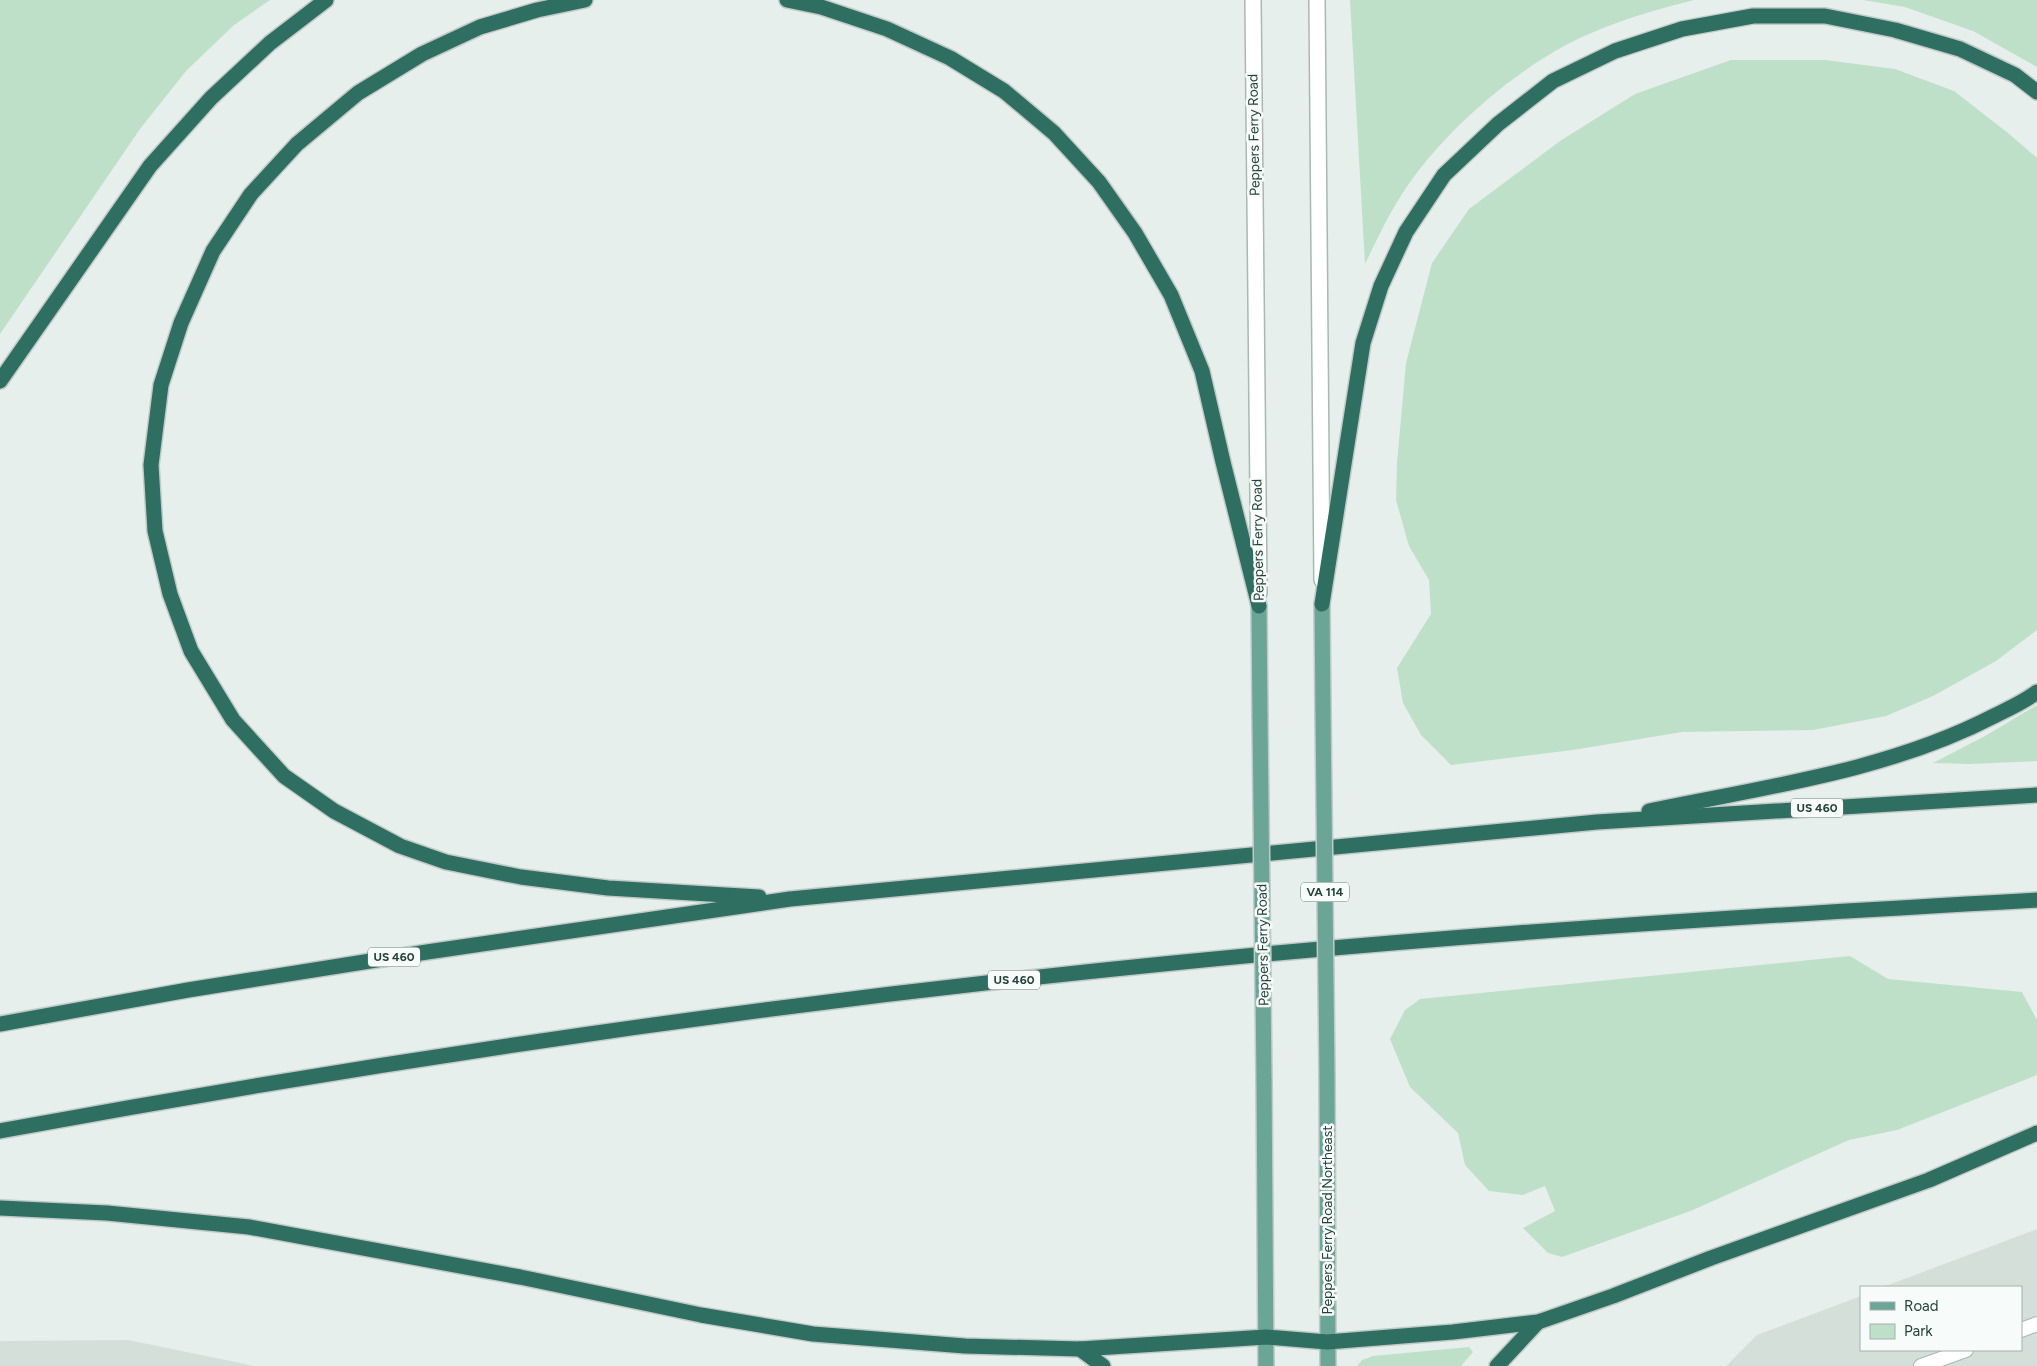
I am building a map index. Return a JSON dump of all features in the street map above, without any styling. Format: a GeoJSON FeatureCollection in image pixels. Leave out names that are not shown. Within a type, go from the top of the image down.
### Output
{"type":"FeatureCollection","features":[{"type":"Feature","properties":{"kind":"highway"},"geometry":{"type":"LineString","coordinates":[[0,381],[150,166],[211,98],[270,43],[326,0]]}},
{"type":"Feature","properties":{"kind":"highway"},"geometry":{"type":"LineString","coordinates":[[584,0],[537,10],[480,27],[422,54],[358,93],[298,144],[251,194],[213,251],[181,323],[161,385],[151,465],[155,531],[170,594],[191,650],[233,720],[284,776],[334,810],[400,846],[446,862],[511,875],[608,888],[790,899]]}},
{"type":"Feature","properties":{"kind":"highway"},"geometry":{"type":"LineString","coordinates":[[787,0],[821,7],[887,29],[950,58],[1004,91],[1054,133],[1098,182],[1135,233],[1170,295],[1202,372],[1259,606]]}},
{"type":"Feature","properties":{"kind":"highway"},"geometry":{"type":"LineString","coordinates":[[1322,604],[1363,343],[1381,286],[1406,232],[1444,175],[1498,124],[1553,81],[1615,51],[1682,29],[1754,16],[1825,16],[1895,30],[1960,49],[2015,75],[2037,92]]}},
{"type":"Feature","properties":{"kind":"highway"},"geometry":{"type":"LineString","coordinates":[[1597,822],[1826,774],[1906,753],[1972,727],[2037,692]]}},
{"type":"Feature","properties":{"kind":"highway","name":"US 460"},"geometry":{"type":"LineString","coordinates":[[0,1024],[188,990],[427,952],[790,899],[1597,822],[2037,795]]}},
{"type":"Feature","properties":{"kind":"highway","name":"US 460"},"geometry":{"type":"LineString","coordinates":[[0,1131],[170,1100],[542,1041],[795,1006],[1052,976],[1177,962],[1563,930],[2037,900]]}},
{"type":"Feature","properties":{"kind":"highway"},"geometry":{"type":"LineString","coordinates":[[0,1208],[107,1214],[248,1227],[520,1277],[701,1315],[813,1334],[965,1346],[1080,1349],[1266,1337],[1328,1342],[1453,1332],[1538,1322],[1929,1180],[2037,1133]]}},
{"type":"Feature","properties":{"kind":"highway"},"geometry":{"type":"LineString","coordinates":[[1497,1366],[1538,1322]]}},
{"type":"Feature","properties":{"kind":"highway"},"geometry":{"type":"LineString","coordinates":[[1080,1349],[1102,1366]]}},
{"type":"Feature","properties":{"kind":"main road","name":"Peppers Ferry Road Northeast"},"geometry":{"type":"LineString","coordinates":[[1322,604],[1328,1366]]}},
{"type":"Feature","properties":{"kind":"main road","name":"Peppers Ferry Road"},"geometry":{"type":"LineString","coordinates":[[1259,606],[1266,1337]]}},
{"type":"Feature","properties":{"kind":"main road"},"geometry":{"type":"LineString","coordinates":[[1266,1337],[1266,1366]]}},
{"type":"Feature","properties":{"kind":"street","name":"Peppers Ferry Road"},"geometry":{"type":"LineString","coordinates":[[1253,0],[1259,606]]}},
{"type":"Feature","properties":{"kind":"street","name":"VA 114"},"geometry":{"type":"LineString","coordinates":[[1317,0],[1322,604]]}},
{"type":"Feature","properties":{"kind":"lane"},"geometry":{"type":"LineString","coordinates":[[2022,1330],[2037,1324]]}},
{"type":"Feature","properties":{"kind":"lane"},"geometry":{"type":"LineString","coordinates":[[1921,1366],[1963,1351]]}},
{"type":"Feature","properties":{"kind":"shaded area"},"geometry":{"type":"Polygon","coordinates":[[[2037,1229],[2037,1366],[1726,1366],[1757,1335],[1860,1296],[1860,1351],[2022,1351],[2022,1286],[1886,1286],[2037,1229]]]}},
{"type":"Feature","properties":{"kind":"shaded area"},"geometry":{"type":"Polygon","coordinates":[[[128,1340],[255,1366],[0,1366],[0,1341],[128,1340]]]}},
{"type":"Feature","properties":{"kind":"green space"},"geometry":{"type":"Polygon","coordinates":[[[0,0],[270,0],[234,25],[186,71],[140,129],[0,334],[0,0]]]}},
{"type":"Feature","properties":{"kind":"green space"},"geometry":{"type":"Polygon","coordinates":[[[1350,0],[1694,0],[1641,15],[1589,34],[1541,60],[1494,94],[1451,133],[1408,184],[1382,229],[1365,264],[1350,0]]]}},
{"type":"Feature","properties":{"kind":"green space"},"geometry":{"type":"Polygon","coordinates":[[[1863,0],[2037,0],[2037,67],[1973,31],[1905,7],[1863,0]]]}},
{"type":"Feature","properties":{"kind":"green space"},"geometry":{"type":"Polygon","coordinates":[[[1731,60],[1825,60],[1895,69],[1954,91],[2037,158],[2037,630],[1996,661],[1933,696],[1886,716],[1813,730],[1682,732],[1573,750],[1451,765],[1421,735],[1403,703],[1397,668],[1431,614],[1429,580],[1409,546],[1396,500],[1397,463],[1406,363],[1432,263],[1469,209],[1560,141],[1635,94],[1731,60]]]}},
{"type":"Feature","properties":{"kind":"green space"},"geometry":{"type":"Polygon","coordinates":[[[2037,705],[2037,761],[1970,764],[1933,763],[1985,736],[2037,705]]]}},
{"type":"Feature","properties":{"kind":"green space"},"geometry":{"type":"Polygon","coordinates":[[[1850,956],[1888,979],[2022,992],[2037,1020],[2037,1075],[1897,1130],[1849,1140],[1693,1210],[1562,1257],[1548,1253],[1523,1228],[1555,1211],[1545,1186],[1523,1195],[1489,1191],[1465,1165],[1458,1133],[1410,1087],[1390,1039],[1405,1010],[1420,999],[1850,956]]]}},
{"type":"Feature","properties":{"kind":"green space"},"geometry":{"type":"Polygon","coordinates":[[[1469,1347],[1473,1352],[1461,1366],[1357,1366],[1362,1360],[1373,1356],[1469,1347]]]}}]}
